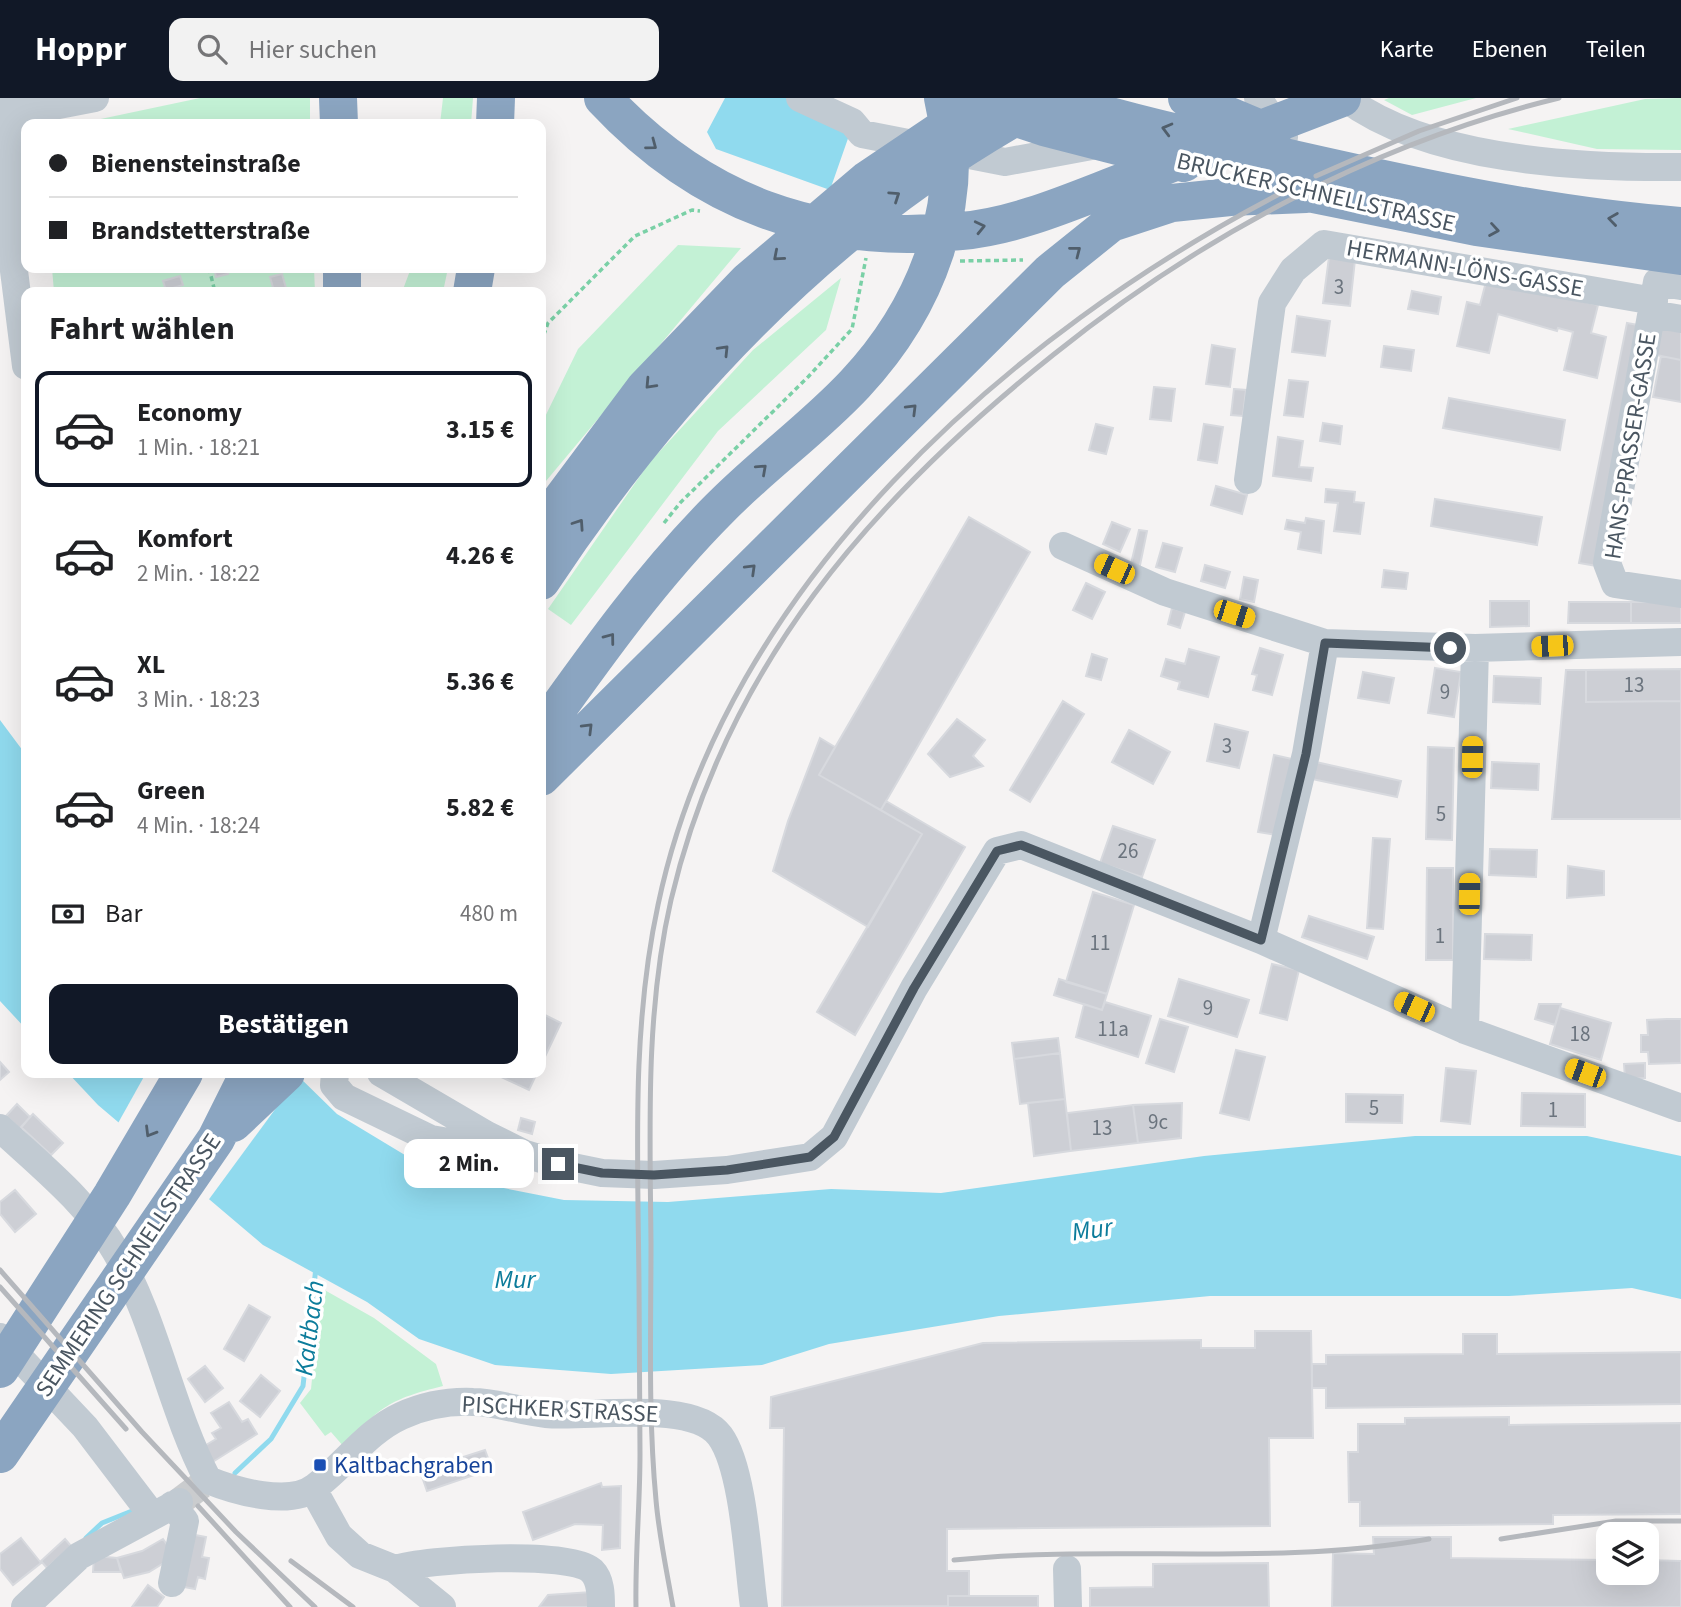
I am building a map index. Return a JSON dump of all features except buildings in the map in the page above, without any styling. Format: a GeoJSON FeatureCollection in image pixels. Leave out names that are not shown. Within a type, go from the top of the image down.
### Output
{"type":"FeatureCollection","features":[{"type":"Feature","properties":{"kind":"highway"},"geometry":{"type":"LineString","coordinates":[[338,98],[339,119]]}},
{"type":"Feature","properties":{"kind":"highway"},"geometry":{"type":"LineString","coordinates":[[495,119],[496,98]]}},
{"type":"Feature","properties":{"kind":"highway"},"geometry":{"type":"LineString","coordinates":[[603,98],[634,132],[691,175],[757,208],[825,229],[895,235],[963,231],[1029,216],[1343,98]]}},
{"type":"Feature","properties":{"kind":"highway"},"geometry":{"type":"LineString","coordinates":[[546,725],[654,579],[719,509],[854,385],[895,338],[924,284],[937,248],[950,181],[950,142],[943,98]]}},
{"type":"Feature","properties":{"kind":"highway","name":"BRUCKER SCHNELLSTRASSE"},"geometry":{"type":"LineString","coordinates":[[957,98],[1044,127],[1306,194],[1476,227],[1665,288]]}},
{"type":"Feature","properties":{"kind":"highway"},"geometry":{"type":"LineString","coordinates":[[546,520],[645,388],[748,281],[867,180],[989,98]]}},
{"type":"Feature","properties":{"kind":"highway"},"geometry":{"type":"LineString","coordinates":[[546,574],[583,518],[667,410],[786,286],[884,203],[1000,124],[1050,98]]}},
{"type":"Feature","properties":{"kind":"highway","name":"BRUCKER SCHNELLSTRASSE"},"geometry":{"type":"LineString","coordinates":[[1050,98],[1220,143],[1415,187],[1536,208],[1681,226]]}},
{"type":"Feature","properties":{"kind":"highway"},"geometry":{"type":"LineString","coordinates":[[1187,98],[1377,178]]}},
{"type":"Feature","properties":{"kind":"highway"},"geometry":{"type":"LineString","coordinates":[[546,772],[1050,272],[1111,223],[1172,203],[1306,194]]}},
{"type":"Feature","properties":{"kind":"highway","name":"SEMMERING SCHNELLSTRASSE"},"geometry":{"type":"LineString","coordinates":[[1,1357],[112,1195],[181,1078]]}},
{"type":"Feature","properties":{"kind":"highway","name":"SEMMERING SCHNELLSTRASSE"},"geometry":{"type":"LineString","coordinates":[[0,1454],[216,1139],[246,1078]]}},
{"type":"Feature","properties":{"kind":"highway"},"geometry":{"type":"LineString","coordinates":[[216,1139],[281,1078]]}},
{"type":"Feature","properties":{"kind":"street"},"geometry":{"type":"LineString","coordinates":[[21,326],[12,255],[11,106],[94,98]]}},
{"type":"Feature","properties":{"kind":"street"},"geometry":{"type":"LineString","coordinates":[[800,98],[852,122],[862,134],[1004,162],[1106,143]]}},
{"type":"Feature","properties":{"kind":"street"},"geometry":{"type":"LineString","coordinates":[[1258,98],[1286,140]]}},
{"type":"Feature","properties":{"kind":"street"},"geometry":{"type":"LineString","coordinates":[[1343,98],[1363,112],[1402,130],[1516,157],[1603,167],[1681,167]]}},
{"type":"Feature","properties":{"kind":"street","name":"HERMANN-LÖNS-GASSE"},"geometry":{"type":"LineString","coordinates":[[1248,480],[1272,303],[1293,270],[1324,244],[1665,288],[1681,319]]}},
{"type":"Feature","properties":{"kind":"street","name":"HANS-PRASSER-GASSE"},"geometry":{"type":"LineString","coordinates":[[1665,288],[1607,563],[1615,584],[1681,594]]}},
{"type":"Feature","properties":{"kind":"street"},"geometry":{"type":"LineString","coordinates":[[1063,546],[1165,592],[1325,643],[1475,648],[1681,642]]}},
{"type":"Feature","properties":{"kind":"street"},"geometry":{"type":"LineString","coordinates":[[1261,940],[1306,754],[1325,643]]}},
{"type":"Feature","properties":{"kind":"street"},"geometry":{"type":"LineString","coordinates":[[1465,1030],[1475,648]]}},
{"type":"Feature","properties":{"kind":"street"},"geometry":{"type":"LineString","coordinates":[[390,1078],[487,1135],[547,1161],[602,1173],[698,1173],[810,1157],[834,1137],[914,988],[997,851],[1021,845],[1261,940],[1465,1030],[1681,1108]]}},
{"type":"Feature","properties":{"kind":"street"},"geometry":{"type":"LineString","coordinates":[[335,1078],[334,1084],[344,1097],[431,1139],[460,1143],[487,1135]]}},
{"type":"Feature","properties":{"kind":"street"},"geometry":{"type":"LineString","coordinates":[[362,1124],[405,1128]]}},
{"type":"Feature","properties":{"kind":"street"},"geometry":{"type":"LineString","coordinates":[[0,1128],[67,1189],[116,1251],[150,1326],[189,1441],[206,1481],[233,1490],[280,1496],[313,1489],[339,1536],[360,1555],[395,1569],[442,1607]]}},
{"type":"Feature","properties":{"kind":"street"},"geometry":{"type":"LineString","coordinates":[[1,1357],[85,1427],[167,1507],[185,1521],[172,1583]]}},
{"type":"Feature","properties":{"kind":"street","name":"PISCHKER STRASSE"},"geometry":{"type":"LineString","coordinates":[[313,1489],[369,1436],[400,1417],[431,1405],[474,1402],[547,1414],[693,1418],[714,1430],[732,1457],[754,1607]]}},
{"type":"Feature","properties":{"kind":"street"},"geometry":{"type":"LineString","coordinates":[[25,1607],[79,1556],[167,1507]]}},
{"type":"Feature","properties":{"kind":"street"},"geometry":{"type":"LineString","coordinates":[[395,1569],[412,1563],[456,1560],[547,1558],[572,1561],[591,1570],[598,1580],[601,1607]]}},
{"type":"Feature","properties":{"kind":"street"},"geometry":{"type":"LineString","coordinates":[[1067,1569],[1068,1607]]}},
{"type":"Feature","properties":{"kind":"green space"},"geometry":{"type":"Polygon","coordinates":[[[200,98],[310,98],[310,119],[101,119],[200,98]]]}},
{"type":"Feature","properties":{"kind":"green space"},"geometry":{"type":"Polygon","coordinates":[[[443,98],[473,98],[471,119],[441,119],[443,98]]]}},
{"type":"Feature","properties":{"kind":"green space"},"geometry":{"type":"Polygon","coordinates":[[[1476,98],[1412,115],[1384,100],[1476,98]]]}},
{"type":"Feature","properties":{"kind":"green space"},"geometry":{"type":"Polygon","coordinates":[[[1681,98],[1681,150],[1597,149],[1508,129],[1645,99],[1681,98]]]}},
{"type":"Feature","properties":{"kind":"green space"},"geometry":{"type":"Polygon","coordinates":[[[678,245],[741,248],[546,481],[546,415],[578,349],[678,245]]]}},
{"type":"Feature","properties":{"kind":"green space"},"geometry":{"type":"Polygon","coordinates":[[[52,273],[314,273],[315,287],[54,287],[52,273]]]}},
{"type":"Feature","properties":{"kind":"green space"},"geometry":{"type":"Polygon","coordinates":[[[409,273],[447,273],[444,287],[404,287],[409,273]]]}},
{"type":"Feature","properties":{"kind":"green space"},"geometry":{"type":"Polygon","coordinates":[[[841,278],[826,330],[718,431],[571,625],[548,609],[649,463],[753,350],[841,278]]]}},
{"type":"Feature","properties":{"kind":"green space"},"geometry":{"type":"Polygon","coordinates":[[[321,1288],[374,1318],[436,1364],[443,1386],[410,1395],[387,1406],[367,1422],[344,1447],[331,1432],[325,1436],[300,1403],[311,1389],[321,1288]]]}},
{"type":"Feature","properties":{"kind":"water"},"geometry":{"type":"Polygon","coordinates":[[[725,98],[789,98],[852,127],[830,190],[716,149],[707,132],[725,98]]]}},
{"type":"Feature","properties":{"kind":"water"},"geometry":{"type":"Polygon","coordinates":[[[0,720],[21,748],[21,1024],[0,1001],[0,720]]]}},
{"type":"Feature","properties":{"kind":"water","name":"Mur"},"geometry":{"type":"Polygon","coordinates":[[[73,1078],[300,1078],[337,1114],[438,1175],[564,1200],[668,1202],[831,1189],[941,1193],[1204,1156],[1415,1136],[1587,1136],[1681,1156],[1681,1299],[1632,1288],[1509,1296],[1210,1296],[999,1316],[829,1344],[762,1365],[611,1374],[495,1365],[419,1339],[367,1302],[263,1245],[98,1105],[73,1078]]]}},
{"type":"Feature","properties":{"kind":"pier"},"geometry":{"type":"Polygon","coordinates":[[[143,1078],[298,1078],[207,1202],[117,1125],[143,1078]]]}},
{"type":"Feature","properties":{"kind":"waterway","name":"Kaltbach"},"geometry":{"type":"LineString","coordinates":[[235,1473],[271,1439],[303,1386],[316,1267]]}},
{"type":"Feature","properties":{"kind":"waterway","name":"Kaltbach"},"geometry":{"type":"LineString","coordinates":[[86,1538],[102,1523],[132,1511]]}},
{"type":"Feature","properties":{"kind":"tunnel"},"geometry":{"type":"LineString","coordinates":[[179,1502],[204,1483]]}},
{"type":"Feature","properties":{"kind":"railway"},"geometry":{"type":"LineString","coordinates":[[1316,176],[1419,131],[1517,98]]}},
{"type":"Feature","properties":{"kind":"railway"},"geometry":{"type":"LineString","coordinates":[[673,1607],[657,1513],[651,1404],[650,1115],[657,985],[671,900],[696,815],[728,737],[768,663],[814,594],[866,530],[924,469],[986,411],[1110,312],[1229,233],[1357,168],[1423,140],[1490,117],[1559,98]]}},
{"type":"Feature","properties":{"kind":"railway"},"geometry":{"type":"LineString","coordinates":[[636,1607],[640,1454],[637,1142],[643,999],[658,905],[693,788],[745,679],[813,576],[893,482],[983,395],[1080,317],[1183,249],[1287,190]]}},
{"type":"Feature","properties":{"kind":"railway"},"geometry":{"type":"LineString","coordinates":[[0,1270],[142,1432],[236,1532],[315,1607]]}},
{"type":"Feature","properties":{"kind":"railway"},"geometry":{"type":"LineString","coordinates":[[0,1287],[126,1429]]}},
{"type":"Feature","properties":{"kind":"railway"},"geometry":{"type":"LineString","coordinates":[[198,1506],[290,1607]]}},
{"type":"Feature","properties":{"kind":"railway"},"geometry":{"type":"LineString","coordinates":[[1501,1539],[1616,1521],[1681,1521]]}},
{"type":"Feature","properties":{"kind":"railway"},"geometry":{"type":"LineString","coordinates":[[954,1560],[1073,1554],[1311,1552],[1429,1539]]}},
{"type":"Feature","properties":{"kind":"railway"},"geometry":{"type":"LineString","coordinates":[[291,1561],[353,1607]]}},
{"type":"Feature","properties":{"kind":"place","name":"Kaltbachgraben"},"geometry":{"type":"Point","coordinates":[320,1465]}},
{"type":"Feature","properties":{"kind":"route"},"geometry":{"type":"LineString","coordinates":[[558,1164],[602,1173],[654,1175],[727,1170],[810,1157],[834,1137],[914,988],[997,851],[1021,845],[1261,940],[1306,754],[1325,643],[1450,648]]}}]}
